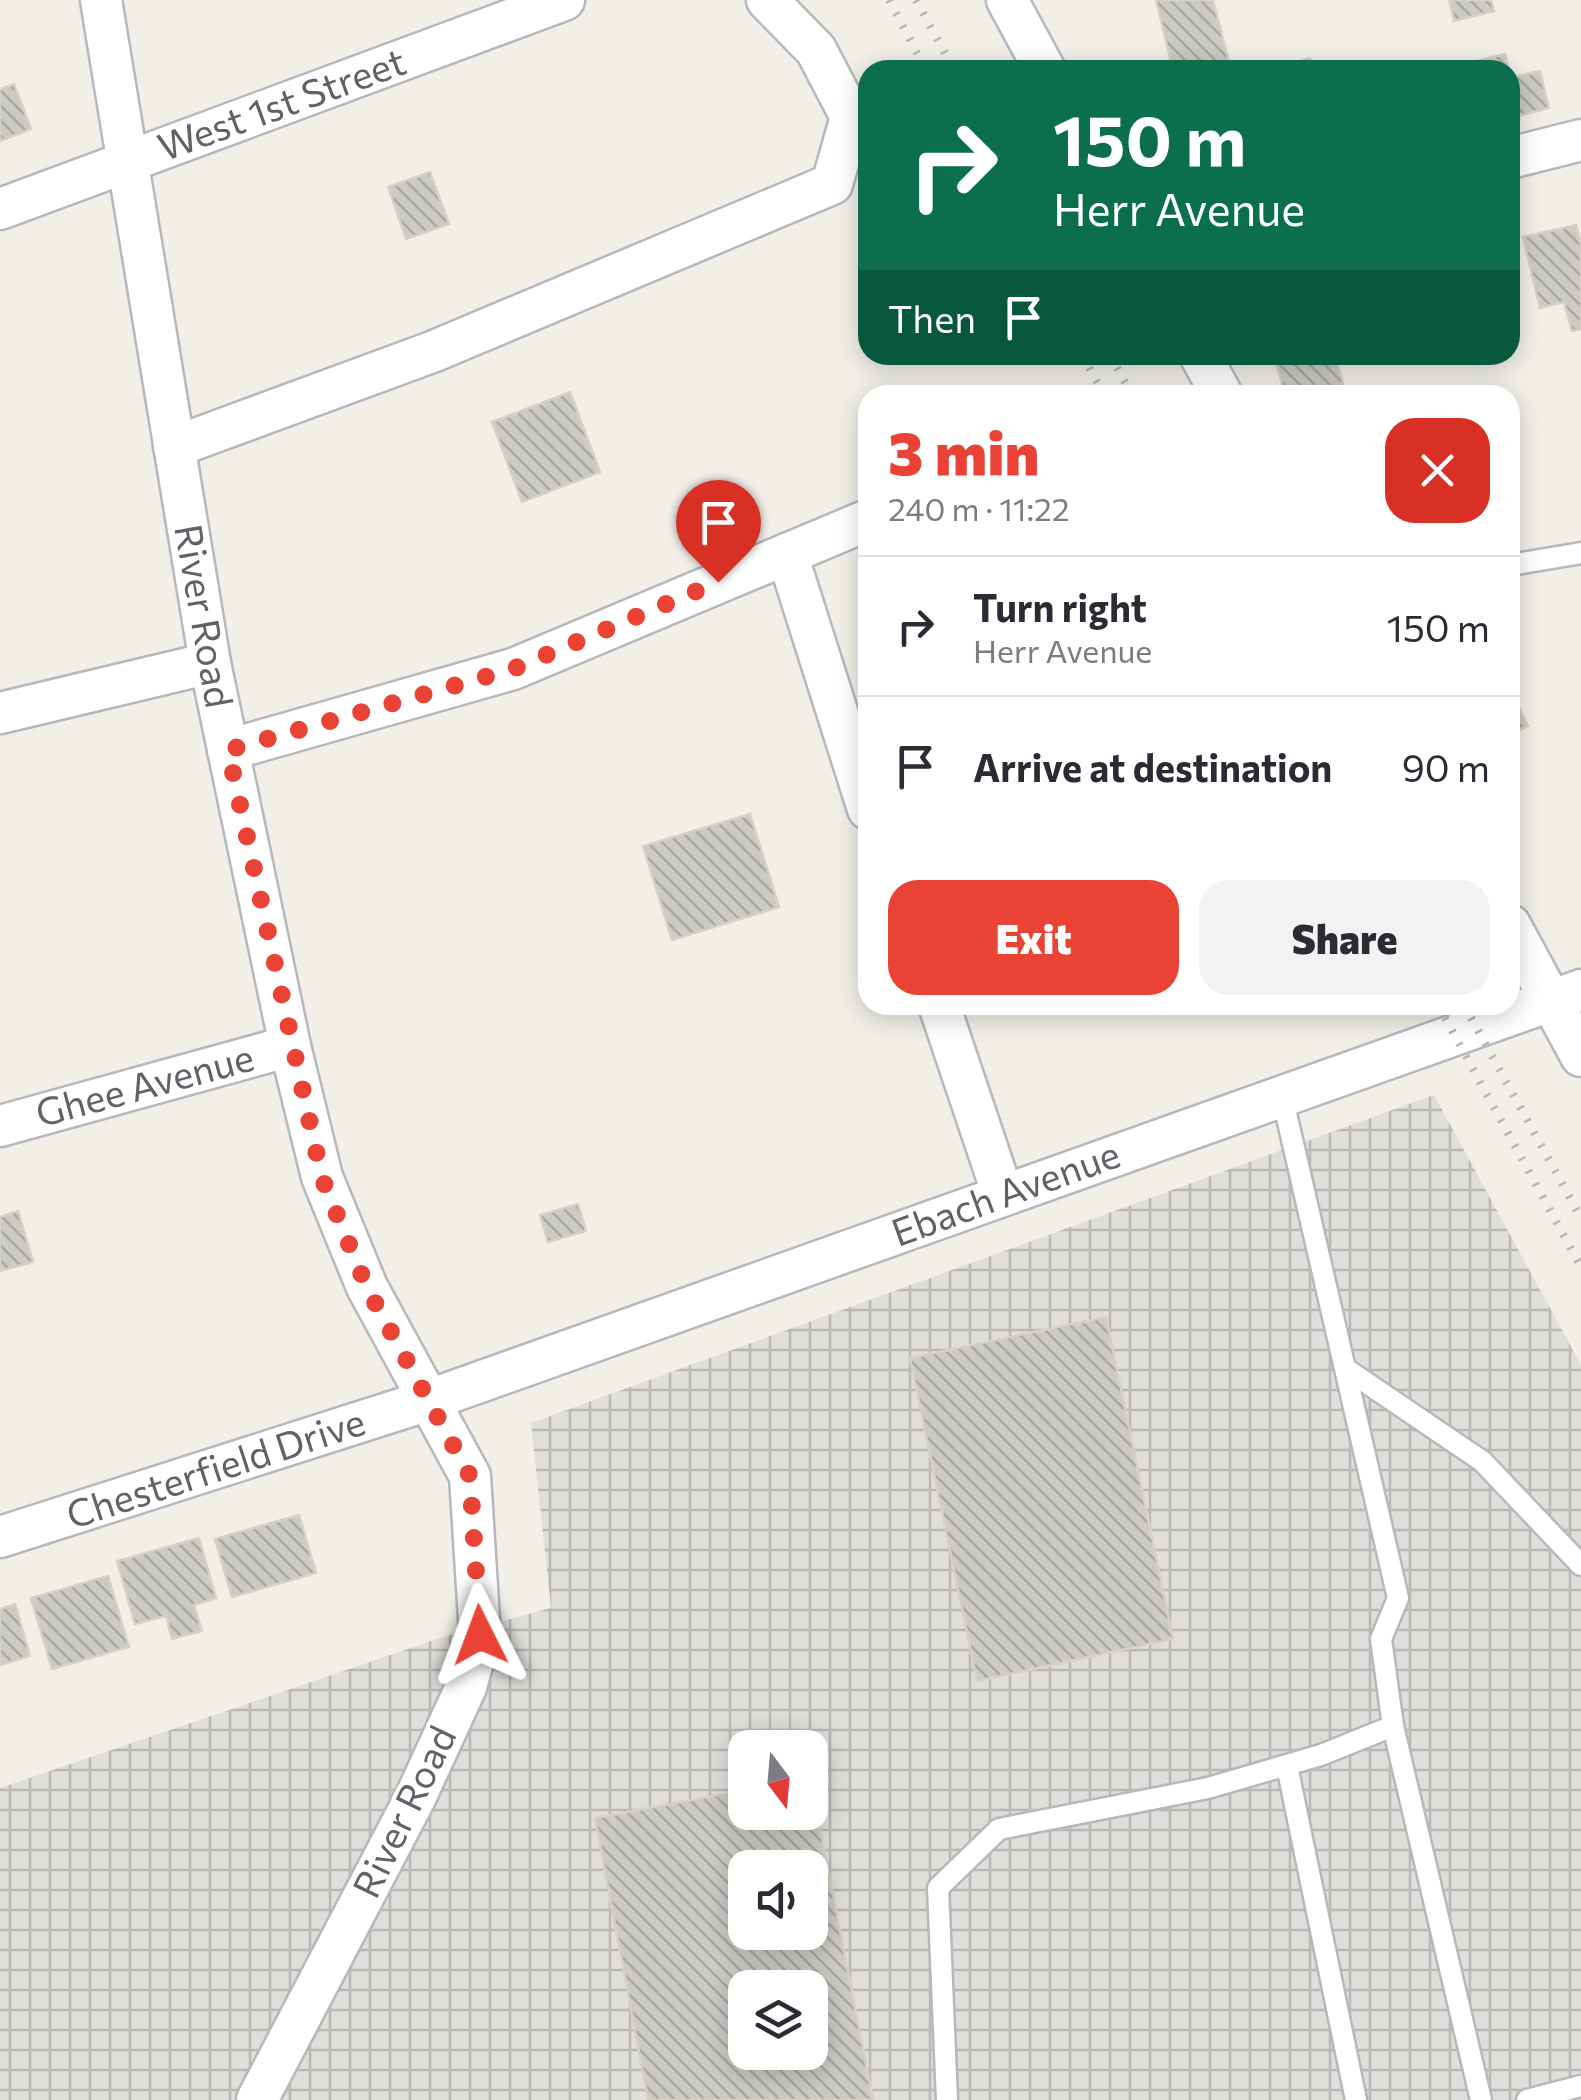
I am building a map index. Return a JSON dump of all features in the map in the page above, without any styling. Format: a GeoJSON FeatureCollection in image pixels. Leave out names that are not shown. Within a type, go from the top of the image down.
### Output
{"type":"FeatureCollection","features":[{"type":"Feature","properties":{"kind":"street","name":"River Road"},"geometry":{"type":"LineString","coordinates":[[101,0],[210,663],[290,1046],[322,1178],[367,1288],[432,1399],[470,1476],[480,1635],[466,1687],[416,1796],[257,2100]]}},
{"type":"Feature","properties":{"kind":"street","name":"West 1st Street"},"geometry":{"type":"LineString","coordinates":[[0,209],[564,0]]}},
{"type":"Feature","properties":{"kind":"street"},"geometry":{"type":"LineString","coordinates":[[174,446],[432,352],[832,184],[850,117],[816,50],[768,0]]}},
{"type":"Feature","properties":{"kind":"street"},"geometry":{"type":"LineString","coordinates":[[1007,0],[1040,60]]}},
{"type":"Feature","properties":{"kind":"street"},"geometry":{"type":"LineString","coordinates":[[1520,155],[1581,140]]}},
{"type":"Feature","properties":{"kind":"street"},"geometry":{"type":"LineString","coordinates":[[228,750],[513,669],[858,524]]}},
{"type":"Feature","properties":{"kind":"street"},"geometry":{"type":"LineString","coordinates":[[787,554],[858,778]]}},
{"type":"Feature","properties":{"kind":"street"},"geometry":{"type":"LineString","coordinates":[[0,713],[210,663]]}},
{"type":"Feature","properties":{"kind":"street"},"geometry":{"type":"LineString","coordinates":[[1520,938],[1566,995],[1581,1056]]}},
{"type":"Feature","properties":{"kind":"street","name":"Ebach Avenue"},"geometry":{"type":"LineString","coordinates":[[1520,1011],[1566,995]]}},
{"type":"Feature","properties":{"kind":"street"},"geometry":{"type":"LineString","coordinates":[[942,1015],[1003,1194]]}},
{"type":"Feature","properties":{"kind":"street","name":"Ebach Avenue"},"geometry":{"type":"LineString","coordinates":[[432,1399],[1510,1015]]}},
{"type":"Feature","properties":{"kind":"street","name":"Ghee Avenue"},"geometry":{"type":"LineString","coordinates":[[0,1126],[290,1046]]}},
{"type":"Feature","properties":{"kind":"street","name":"Chesterfield Drive"},"geometry":{"type":"LineString","coordinates":[[0,1538],[432,1399]]}},
{"type":"Feature","properties":{"kind":"lane"},"geometry":{"type":"LineString","coordinates":[[1520,562],[1581,553]]}},
{"type":"Feature","properties":{"kind":"lane"},"geometry":{"type":"LineString","coordinates":[[1282,1096],[1398,1598],[1382,1640],[1392,1726],[1481,2100]]}},
{"type":"Feature","properties":{"kind":"lane"},"geometry":{"type":"LineString","coordinates":[[1346,1368],[1482,1461],[1581,1565]]}},
{"type":"Feature","properties":{"kind":"lane"},"geometry":{"type":"LineString","coordinates":[[947,2100],[938,1888],[1000,1829],[1208,1788],[1287,1766],[1392,1726]]}},
{"type":"Feature","properties":{"kind":"lane"},"geometry":{"type":"LineString","coordinates":[[1287,1766],[1356,2100]]}},
{"type":"Feature","properties":{"kind":"lane"},"geometry":{"type":"LineString","coordinates":[[1527,2100],[1581,2086]]}},
{"type":"Feature","properties":{"kind":"shaded area"},"geometry":{"type":"Polygon","coordinates":[[[1434,1095],[1581,1365],[1581,2100],[0,2100],[0,1788],[443,1637],[551,1608],[531,1423],[1434,1095]]]}},
{"type":"Feature","properties":{"kind":"building"},"geometry":{"type":"Polygon","coordinates":[[[1156,0],[1213,0],[1228,60],[1171,60],[1156,0]]]}},
{"type":"Feature","properties":{"kind":"building"},"geometry":{"type":"Polygon","coordinates":[[[1449,0],[1491,0],[1494,11],[1454,21],[1449,0]]]}},
{"type":"Feature","properties":{"kind":"building"},"geometry":{"type":"Polygon","coordinates":[[[1505,54],[1506,60],[1481,60],[1505,54]]]}},
{"type":"Feature","properties":{"kind":"building"},"geometry":{"type":"Polygon","coordinates":[[[1540,71],[1549,108],[1520,115],[1520,76],[1540,71]]]}},
{"type":"Feature","properties":{"kind":"building"},"geometry":{"type":"Polygon","coordinates":[[[14,84],[31,129],[0,141],[0,89],[14,84]]]}},
{"type":"Feature","properties":{"kind":"building"},"geometry":{"type":"Polygon","coordinates":[[[430,172],[449,224],[406,239],[388,187],[430,172]]]}},
{"type":"Feature","properties":{"kind":"building"},"geometry":{"type":"Polygon","coordinates":[[[1576,225],[1581,244],[1581,329],[1572,331],[1564,302],[1540,308],[1523,237],[1576,225]]]}},
{"type":"Feature","properties":{"kind":"building"},"geometry":{"type":"Polygon","coordinates":[[[1277,365],[1338,365],[1343,385],[1282,385],[1277,365]]]}},
{"type":"Feature","properties":{"kind":"building"},"geometry":{"type":"Polygon","coordinates":[[[570,392],[600,472],[522,502],[492,422],[570,392]]]}},
{"type":"Feature","properties":{"kind":"building"},"geometry":{"type":"Polygon","coordinates":[[[1520,710],[1528,726],[1520,730],[1520,710]]]}},
{"type":"Feature","properties":{"kind":"building"},"geometry":{"type":"Polygon","coordinates":[[[750,814],[779,907],[672,940],[643,846],[750,814]]]}},
{"type":"Feature","properties":{"kind":"building"},"geometry":{"type":"Polygon","coordinates":[[[578,1204],[586,1231],[548,1242],[540,1215],[578,1204]]]}},
{"type":"Feature","properties":{"kind":"building"},"geometry":{"type":"Polygon","coordinates":[[[18,1211],[33,1262],[0,1271],[0,1217],[18,1211]]]}},
{"type":"Feature","properties":{"kind":"building"},"geometry":{"type":"Polygon","coordinates":[[[1106,1317],[1173,1639],[977,1681],[910,1358],[1106,1317]]]}},
{"type":"Feature","properties":{"kind":"building"},"geometry":{"type":"Polygon","coordinates":[[[299,1515],[316,1573],[232,1597],[215,1539],[299,1515]]]}},
{"type":"Feature","properties":{"kind":"building"},"geometry":{"type":"Polygon","coordinates":[[[199,1538],[216,1598],[194,1605],[202,1631],[172,1639],[166,1616],[135,1624],[117,1561],[199,1538]]]}},
{"type":"Feature","properties":{"kind":"building"},"geometry":{"type":"Polygon","coordinates":[[[108,1576],[129,1647],[52,1669],[31,1598],[108,1576]]]}},
{"type":"Feature","properties":{"kind":"building"},"geometry":{"type":"Polygon","coordinates":[[[15,1604],[30,1656],[0,1665],[0,1609],[15,1604]]]}},
{"type":"Feature","properties":{"kind":"building"},"geometry":{"type":"Polygon","coordinates":[[[728,1793],[728,1830],[820,1830],[824,1850],[728,1850],[728,1950],[828,1950],[828,1869],[873,2100],[648,2100],[595,1818],[728,1793]]]}},
{"type":"Feature","properties":{"kind":"railway"},"geometry":{"type":"LineString","coordinates":[[889,0],[921,60]]}},
{"type":"Feature","properties":{"kind":"railway"},"geometry":{"type":"LineString","coordinates":[[916,0],[949,60]]}},
{"type":"Feature","properties":{"kind":"railway"},"geometry":{"type":"LineString","coordinates":[[1088,365],[1098,385]]}},
{"type":"Feature","properties":{"kind":"railway"},"geometry":{"type":"LineString","coordinates":[[1116,365],[1126,385]]}},
{"type":"Feature","properties":{"kind":"railway"},"geometry":{"type":"LineString","coordinates":[[1443,1015],[1581,1267]]}},
{"type":"Feature","properties":{"kind":"railway"},"geometry":{"type":"LineString","coordinates":[[1469,1015],[1581,1218]]}},
{"type":"Feature","properties":{"kind":"route"},"geometry":{"type":"LineString","coordinates":[[480,1635],[470,1476],[432,1399],[367,1288],[322,1178],[228,750],[513,669],[718,582]]}}]}
